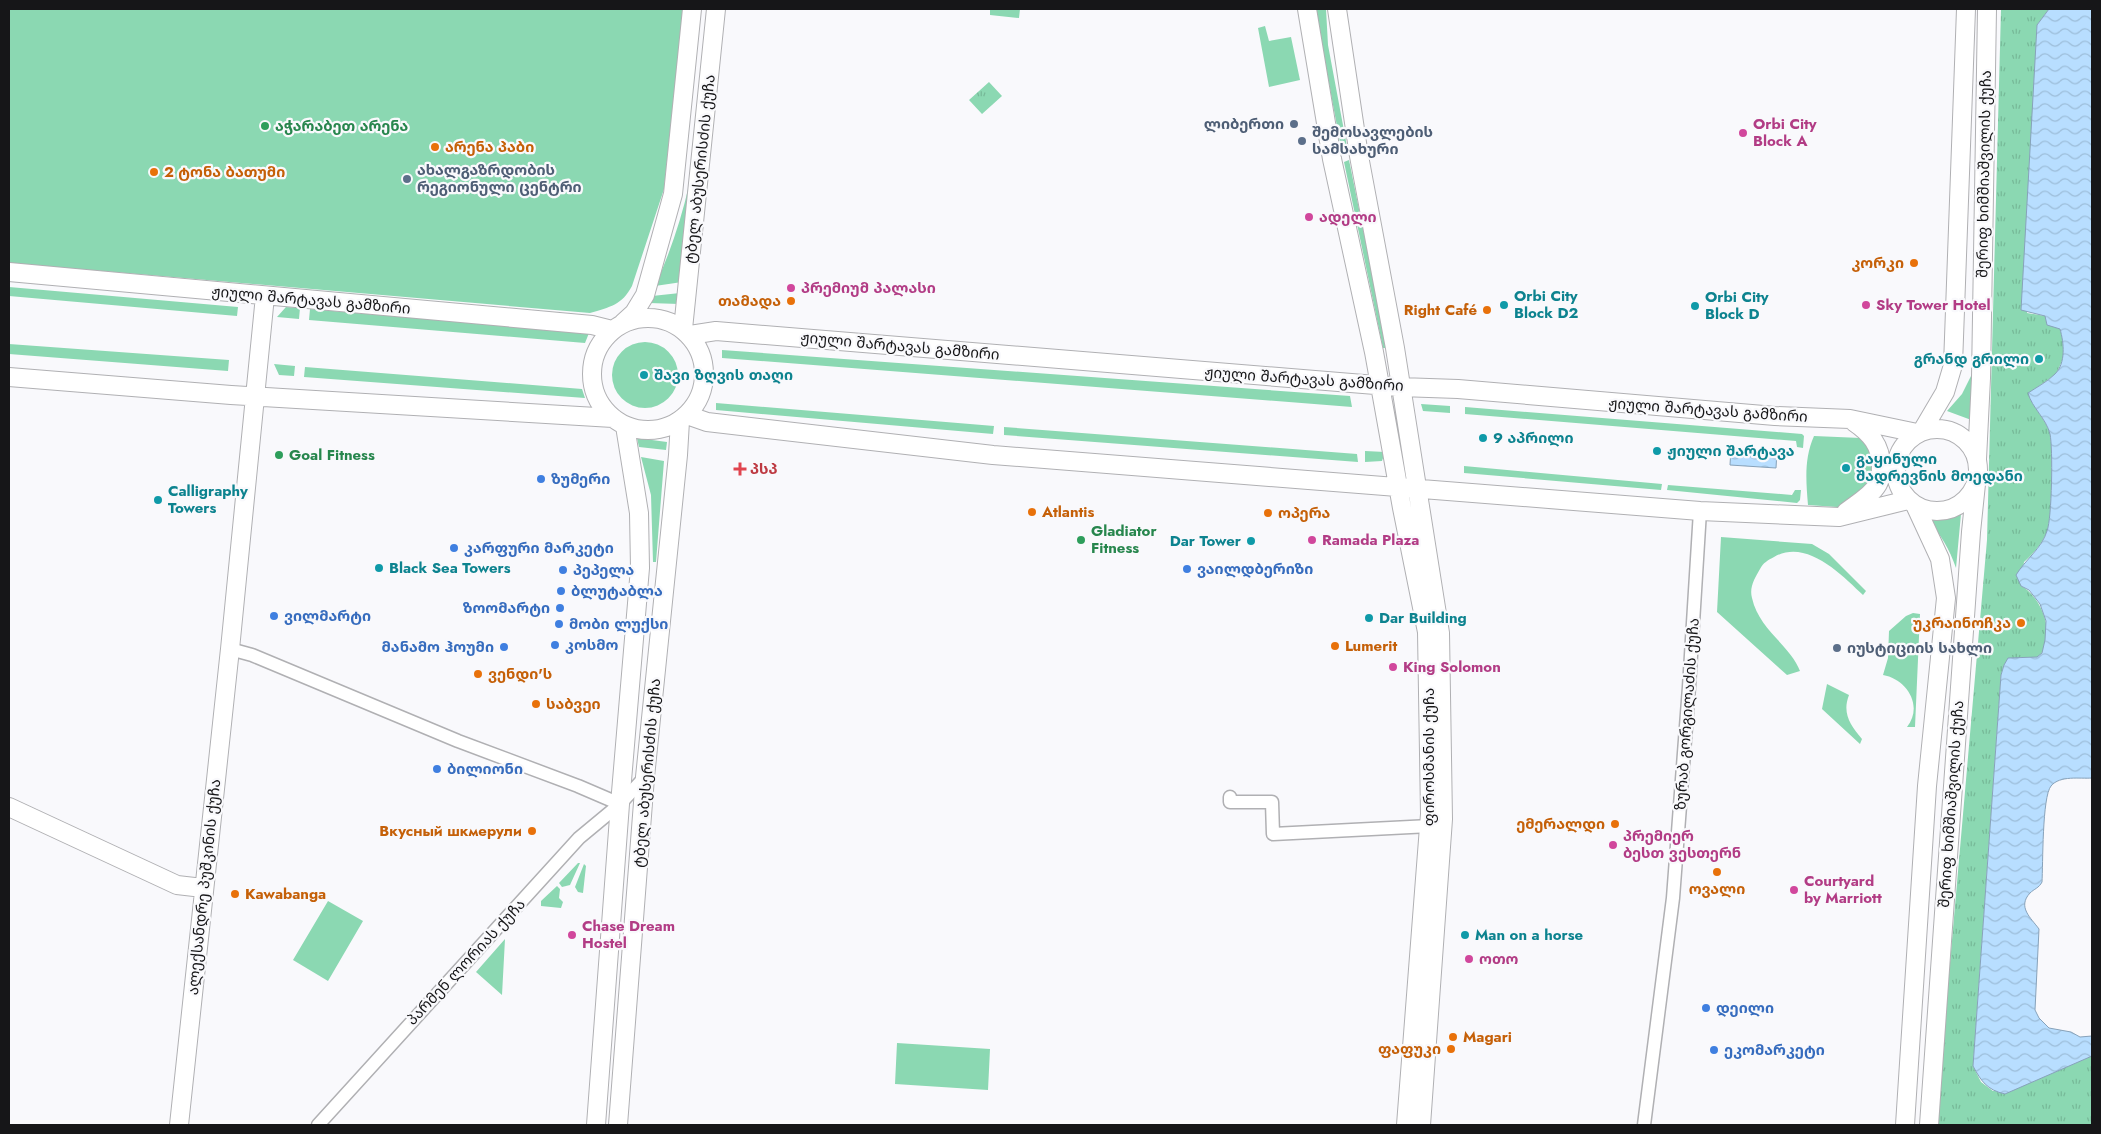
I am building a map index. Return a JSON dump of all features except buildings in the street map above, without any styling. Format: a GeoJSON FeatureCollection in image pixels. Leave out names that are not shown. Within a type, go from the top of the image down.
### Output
{"type":"FeatureCollection","features":[{"type":"Feature","properties":{"kind":"main road","name":"ტბელ აბუსერისძის ქუჩა"},"geometry":{"type":"LineString","coordinates":[[617,327],[634,313],[645,295],[672,194],[692,9]]}},
{"type":"Feature","properties":{"kind":"main road","name":"ტბელ აბუსერისძის ქუჩა"},"geometry":{"type":"LineString","coordinates":[[686,332],[716,9]]}},
{"type":"Feature","properties":{"kind":"main road","name":"ფიროსმანის ქუჩა"},"geometry":{"type":"LineString","coordinates":[[1307,9],[1332,159],[1381,385],[1398,486],[1428,632],[1430,826],[1406,1125]]}},
{"type":"Feature","properties":{"kind":"main road","name":"ფიროსმანის ქუჩა"},"geometry":{"type":"LineString","coordinates":[[1337,9],[1359,156],[1395,348],[1440,633],[1443,819],[1422,1125]]}},
{"type":"Feature","properties":{"kind":"main road","name":"შერიფ ხიმშიაშვილის ქუჩა"},"geometry":{"type":"LineString","coordinates":[[1920,432],[1945,392],[1953,365],[1966,9]]}},
{"type":"Feature","properties":{"kind":"main road","name":"შერიფ ხიმშიაშვილის ქუჩა"},"geometry":{"type":"LineString","coordinates":[[1977,459],[1981,378],[1987,9]]}},
{"type":"Feature","properties":{"kind":"main road","name":"ჟიული შარტავას გამზირი"},"geometry":{"type":"LineString","coordinates":[[9,272],[617,327]]}},
{"type":"Feature","properties":{"kind":"main road","name":"ალექსანდრე პუშკინის ქუჩა"},"geometry":{"type":"LineString","coordinates":[[179,1125],[230,649],[265,296]]}},
{"type":"Feature","properties":{"kind":"main road"},"geometry":{"type":"LineString","coordinates":[[9,377],[619,422],[644,430],[663,428],[683,418],[699,399],[704,382],[704,364],[699,348],[686,332],[664,319],[642,318],[617,327],[599,346],[592,364],[593,384],[600,403],[619,422]]}},
{"type":"Feature","properties":{"kind":"main road","name":"ჟიული შარტავას გამზირი"},"geometry":{"type":"LineString","coordinates":[[686,332],[716,331],[1381,385],[1458,389],[1775,416],[1850,419],[1920,432]]}},
{"type":"Feature","properties":{"kind":"main road","name":"ტბელ აბუსერისძის ქუჩა"},"geometry":{"type":"LineString","coordinates":[[618,1125],[645,778],[683,418]]}},
{"type":"Feature","properties":{"kind":"main road"},"geometry":{"type":"LineString","coordinates":[[683,418],[993,455],[1700,511],[1839,517],[1911,502]]}},
{"type":"Feature","properties":{"kind":"main road"},"geometry":{"type":"LineString","coordinates":[[1839,517],[1874,490],[1881,474],[1881,457],[1877,444],[1871,435],[1850,419]]}},
{"type":"Feature","properties":{"kind":"main road","name":"ტბელ აბუსერისძის ქუჩა"},"geometry":{"type":"LineString","coordinates":[[596,1125],[640,568],[639,513],[619,422]]}},
{"type":"Feature","properties":{"kind":"main road"},"geometry":{"type":"LineString","coordinates":[[1936,428],[1949,430],[1962,436],[1971,446],[1977,459],[1976,484],[1961,503],[1950,509],[1926,510],[1911,502],[1898,483],[1895,464],[1899,452],[1907,441],[1920,432],[1936,428]]}},
{"type":"Feature","properties":{"kind":"main road","name":"შერიფ ხიმშიაშვილის ქუჩა"},"geometry":{"type":"LineString","coordinates":[[1929,1125],[1970,532],[1976,484]]}},
{"type":"Feature","properties":{"kind":"main road","name":"შერიფ ხიმშიაშვილის ქუჩა"},"geometry":{"type":"LineString","coordinates":[[1905,1125],[1927,786],[1946,598],[1940,559],[1911,502]]}},
{"type":"Feature","properties":{"kind":"main road"},"geometry":{"type":"LineString","coordinates":[[9,807],[177,885],[203,888]]}},
{"type":"Feature","properties":{"kind":"street","name":"ზურაბ გორგილაძის ქუჩა"},"geometry":{"type":"LineString","coordinates":[[1644,1125],[1673,898],[1700,511]]}},
{"type":"Feature","properties":{"kind":"street"},"geometry":{"type":"LineString","coordinates":[[230,649],[252,655],[458,741],[578,786],[620,804]]}},
{"type":"Feature","properties":{"kind":"street","name":"პარმენ ლორიას ქუჩა"},"geometry":{"type":"LineString","coordinates":[[318,1125],[579,838],[620,804],[645,778]]}},
{"type":"Feature","properties":{"kind":"street"},"geometry":{"type":"LineString","coordinates":[[1230,797],[1230,802],[1272,802],[1273,834],[1430,826]]}},
{"type":"Feature","properties":{"kind":"green space"},"geometry":{"type":"Polygon","coordinates":[[[9,9],[683,9],[664,189],[632,286],[620,301],[590,313],[9,263],[9,9]]]}},
{"type":"Feature","properties":{"kind":"green space"},"geometry":{"type":"Polygon","coordinates":[[[990,9],[1020,9],[1019,18],[990,15],[990,9]]]}},
{"type":"Feature","properties":{"kind":"green space"},"geometry":{"type":"Polygon","coordinates":[[[1315,9],[1326,9],[1328,45],[1348,152],[1342,153],[1315,9]]]}},
{"type":"Feature","properties":{"kind":"green space"},"geometry":{"type":"Polygon","coordinates":[[[2001,9],[2049,9],[2037,25],[2027,313],[2045,316],[2060,329],[2064,342],[2063,359],[2056,374],[2029,393],[2050,433],[2052,453],[2051,499],[2047,532],[2043,541],[2024,562],[2021,586],[2036,599],[2045,619],[2047,630],[2043,650],[2037,658],[2021,657],[2004,665],[2001,675],[1973,1066],[1981,1082],[1993,1091],[2092,1056],[2092,1125],[1936,1125],[1987,540],[2001,9]]]}},
{"type":"Feature","properties":{"kind":"green space"},"geometry":{"type":"Polygon","coordinates":[[[1265,26],[1269,41],[1291,37],[1300,80],[1269,87],[1258,28],[1265,26]]]}},
{"type":"Feature","properties":{"kind":"green space"},"geometry":{"type":"Polygon","coordinates":[[[989,82],[1002,96],[982,114],[969,100],[989,82]]]}},
{"type":"Feature","properties":{"kind":"green space"},"geometry":{"type":"Polygon","coordinates":[[[1349,160],[1386,348],[1383,348],[1344,162],[1349,160]]]}},
{"type":"Feature","properties":{"kind":"green space"},"geometry":{"type":"Polygon","coordinates":[[[689,185],[692,185],[682,282],[655,286],[675,236],[689,185]]]}},
{"type":"Feature","properties":{"kind":"green space"},"geometry":{"type":"Polygon","coordinates":[[[9,287],[238,307],[237,316],[9,296],[9,287]]]}},
{"type":"Feature","properties":{"kind":"green space"},"geometry":{"type":"Polygon","coordinates":[[[680,293],[679,304],[649,303],[652,296],[680,293]]]}},
{"type":"Feature","properties":{"kind":"green space"},"geometry":{"type":"Polygon","coordinates":[[[286,307],[300,308],[299,319],[277,317],[286,307]]]}},
{"type":"Feature","properties":{"kind":"green space"},"geometry":{"type":"Polygon","coordinates":[[[310,309],[589,333],[585,343],[309,320],[310,309]]]}},
{"type":"Feature","properties":{"kind":"green space"},"geometry":{"type":"Polygon","coordinates":[[[645,342],[658,345],[668,352],[675,362],[678,375],[675,388],[668,398],[658,405],[645,408],[632,405],[622,398],[615,388],[612,375],[615,362],[622,352],[632,345],[645,342]]]}},
{"type":"Feature","properties":{"kind":"green space"},"geometry":{"type":"Polygon","coordinates":[[[9,344],[229,360],[228,371],[9,354],[9,344]]]}},
{"type":"Feature","properties":{"kind":"green space"},"geometry":{"type":"Polygon","coordinates":[[[722,350],[1350,396],[1352,407],[722,358],[722,350]]]}},
{"type":"Feature","properties":{"kind":"green space"},"geometry":{"type":"Polygon","coordinates":[[[274,364],[295,366],[294,376],[279,375],[274,364]]]}},
{"type":"Feature","properties":{"kind":"green space"},"geometry":{"type":"Polygon","coordinates":[[[1976,366],[1974,421],[1947,411],[1962,394],[1976,366]]]}},
{"type":"Feature","properties":{"kind":"green space"},"geometry":{"type":"Polygon","coordinates":[[[305,367],[582,389],[585,398],[304,377],[305,367]]]}},
{"type":"Feature","properties":{"kind":"green space"},"geometry":{"type":"Polygon","coordinates":[[[716,403],[994,426],[993,434],[716,410],[716,403]]]}},
{"type":"Feature","properties":{"kind":"green space"},"geometry":{"type":"Polygon","coordinates":[[[1421,404],[1450,406],[1450,413],[1423,411],[1421,404]]]}},
{"type":"Feature","properties":{"kind":"green space"},"geometry":{"type":"Polygon","coordinates":[[[1465,407],[1802,434],[1804,436],[1803,448],[1797,447],[1796,441],[1465,414],[1465,407]]]}},
{"type":"Feature","properties":{"kind":"green space"},"geometry":{"type":"Polygon","coordinates":[[[1004,427],[1357,454],[1358,462],[1004,435],[1004,427]]]}},
{"type":"Feature","properties":{"kind":"green space"},"geometry":{"type":"Polygon","coordinates":[[[1814,436],[1861,438],[1870,446],[1882,466],[1851,508],[1808,505],[1807,461],[1814,436]]]}},
{"type":"Feature","properties":{"kind":"green space"},"geometry":{"type":"Polygon","coordinates":[[[637,438],[667,442],[666,450],[639,447],[637,438]]]}},
{"type":"Feature","properties":{"kind":"green space"},"geometry":{"type":"Polygon","coordinates":[[[1365,451],[1385,452],[1382,461],[1365,462],[1365,451]]]}},
{"type":"Feature","properties":{"kind":"green space"},"geometry":{"type":"Polygon","coordinates":[[[641,457],[664,461],[656,562],[653,562],[651,495],[641,457]]]}},
{"type":"Feature","properties":{"kind":"green space"},"geometry":{"type":"Polygon","coordinates":[[[1464,466],[1662,484],[1661,490],[1464,473],[1464,466]]]}},
{"type":"Feature","properties":{"kind":"green space"},"geometry":{"type":"Polygon","coordinates":[[[1668,485],[1792,495],[1795,490],[1801,490],[1800,500],[1797,503],[1667,490],[1668,485]]]}},
{"type":"Feature","properties":{"kind":"green space"},"geometry":{"type":"Polygon","coordinates":[[[1961,514],[1956,568],[1945,543],[1927,521],[1961,514]]]}},
{"type":"Feature","properties":{"kind":"green space"},"geometry":{"type":"Polygon","coordinates":[[[1721,537],[1812,544],[1829,554],[1866,591],[1863,595],[1834,569],[1810,555],[1786,552],[1772,558],[1763,565],[1754,579],[1751,590],[1752,598],[1761,619],[1796,662],[1800,671],[1787,675],[1717,612],[1721,537]]]}},
{"type":"Feature","properties":{"kind":"green space"},"geometry":{"type":"Polygon","coordinates":[[[1913,613],[1920,614],[1915,727],[1907,727],[1912,719],[1914,710],[1910,694],[1899,682],[1883,675],[1888,658],[1889,631],[1906,616],[1913,613]]]}},
{"type":"Feature","properties":{"kind":"green space"},"geometry":{"type":"Polygon","coordinates":[[[1827,684],[1849,695],[1846,708],[1848,718],[1862,739],[1860,744],[1822,709],[1827,684]]]}},
{"type":"Feature","properties":{"kind":"green space"},"geometry":{"type":"Polygon","coordinates":[[[580,863],[570,885],[562,887],[559,883],[580,863]]]}},
{"type":"Feature","properties":{"kind":"green space"},"geometry":{"type":"Polygon","coordinates":[[[584,864],[586,866],[583,893],[578,892],[575,887],[584,864]]]}},
{"type":"Feature","properties":{"kind":"green space"},"geometry":{"type":"Polygon","coordinates":[[[557,886],[560,889],[559,898],[563,902],[561,908],[541,906],[541,901],[557,886]]]}},
{"type":"Feature","properties":{"kind":"green space"},"geometry":{"type":"Polygon","coordinates":[[[328,901],[363,921],[328,981],[293,960],[328,901]]]}},
{"type":"Feature","properties":{"kind":"green space"},"geometry":{"type":"Polygon","coordinates":[[[505,939],[502,995],[476,972],[505,939]]]}},
{"type":"Feature","properties":{"kind":"green space"},"geometry":{"type":"Polygon","coordinates":[[[897,1043],[990,1049],[988,1090],[895,1084],[897,1043]]]}},
{"type":"Feature","properties":{"kind":"water"},"geometry":{"type":"Polygon","coordinates":[[[2049,9],[2092,9],[2092,778],[2070,778],[2060,780],[2051,786],[2044,817],[2042,882],[2026,898],[2025,908],[2039,929],[2035,1010],[2039,1018],[2049,1028],[2071,1032],[2080,1037],[2092,1036],[2092,1056],[2005,1094],[1985,1084],[1973,1066],[2001,675],[2008,658],[2037,657],[2042,653],[2045,640],[2046,621],[2040,604],[2029,590],[2021,586],[2016,575],[2045,537],[2049,524],[2051,498],[2052,453],[2050,434],[2028,393],[2055,374],[2061,364],[2063,353],[2060,329],[2047,325],[2045,316],[2021,310],[2037,25],[2049,9]]]}},
{"type":"Feature","properties":{"kind":"water"},"geometry":{"type":"Polygon","coordinates":[[[1731,448],[1777,451],[1776,468],[1730,465],[1731,448]]]}},
{"type":"Feature","properties":{"kind":"place","name":"ლიბერთი"},"geometry":{"type":"Point","coordinates":[1294,124]}},
{"type":"Feature","properties":{"kind":"place","name":"აჭარაბეთ არენა"},"geometry":{"type":"Point","coordinates":[265,126]}},
{"type":"Feature","properties":{"kind":"place","name":"Orbi City Block A"},"geometry":{"type":"Point","coordinates":[1743,133]}},
{"type":"Feature","properties":{"kind":"place","name":"შემოსავლების სამსახური"},"geometry":{"type":"Point","coordinates":[1302,141]}},
{"type":"Feature","properties":{"kind":"place","name":"არენა პაბი"},"geometry":{"type":"Point","coordinates":[435,147]}},
{"type":"Feature","properties":{"kind":"place","name":"2 ტონა ბათუმი"},"geometry":{"type":"Point","coordinates":[154,172]}},
{"type":"Feature","properties":{"kind":"place","name":"ახალგაზრდობის რეგიონული ცენტრი"},"geometry":{"type":"Point","coordinates":[407,179]}},
{"type":"Feature","properties":{"kind":"place","name":"ადელი"},"geometry":{"type":"Point","coordinates":[1309,217]}},
{"type":"Feature","properties":{"kind":"place","name":"კორკი"},"geometry":{"type":"Point","coordinates":[1914,263]}},
{"type":"Feature","properties":{"kind":"place","name":"პრემიუმ პალასი"},"geometry":{"type":"Point","coordinates":[791,288]}},
{"type":"Feature","properties":{"kind":"place","name":"თამადა"},"geometry":{"type":"Point","coordinates":[791,301]}},
{"type":"Feature","properties":{"kind":"place","name":"Orbi City Block D2"},"geometry":{"type":"Point","coordinates":[1504,305]}},
{"type":"Feature","properties":{"kind":"place","name":"Sky Tower Hotel"},"geometry":{"type":"Point","coordinates":[1866,305]}},
{"type":"Feature","properties":{"kind":"place","name":"Orbi City Block D"},"geometry":{"type":"Point","coordinates":[1695,306]}},
{"type":"Feature","properties":{"kind":"place","name":"Right Café"},"geometry":{"type":"Point","coordinates":[1487,310]}},
{"type":"Feature","properties":{"kind":"place","name":"გრანდ გრილი"},"geometry":{"type":"Point","coordinates":[2039,359]}},
{"type":"Feature","properties":{"kind":"place","name":"შავი ზღვის თაღი"},"geometry":{"type":"Point","coordinates":[644,375]}},
{"type":"Feature","properties":{"kind":"place","name":"9 აპრილი"},"geometry":{"type":"Point","coordinates":[1483,438]}},
{"type":"Feature","properties":{"kind":"place","name":"ჟიული შარტავა"},"geometry":{"type":"Point","coordinates":[1657,451]}},
{"type":"Feature","properties":{"kind":"place","name":"Goal Fitness"},"geometry":{"type":"Point","coordinates":[279,455]}},
{"type":"Feature","properties":{"kind":"place","name":"გაყინული შადრევნის მოედანი"},"geometry":{"type":"Point","coordinates":[1846,468]}},
{"type":"Feature","properties":{"kind":"place","name":"პსპ"},"geometry":{"type":"Point","coordinates":[740,469]}},
{"type":"Feature","properties":{"kind":"place","name":"ზუმერი"},"geometry":{"type":"Point","coordinates":[541,479]}},
{"type":"Feature","properties":{"kind":"place","name":"Calligraphy Towers"},"geometry":{"type":"Point","coordinates":[158,500]}},
{"type":"Feature","properties":{"kind":"place","name":"Atlantis"},"geometry":{"type":"Point","coordinates":[1032,512]}},
{"type":"Feature","properties":{"kind":"place","name":"ოპერა"},"geometry":{"type":"Point","coordinates":[1268,513]}},
{"type":"Feature","properties":{"kind":"place","name":"Gladiator Fitness"},"geometry":{"type":"Point","coordinates":[1081,540]}},
{"type":"Feature","properties":{"kind":"place","name":"Ramada Plaza"},"geometry":{"type":"Point","coordinates":[1312,540]}},
{"type":"Feature","properties":{"kind":"place","name":"Dar Tower"},"geometry":{"type":"Point","coordinates":[1251,541]}},
{"type":"Feature","properties":{"kind":"place","name":"კარფური მარკეტი"},"geometry":{"type":"Point","coordinates":[454,548]}},
{"type":"Feature","properties":{"kind":"place","name":"Black Sea Towers"},"geometry":{"type":"Point","coordinates":[379,568]}},
{"type":"Feature","properties":{"kind":"place","name":"ვაილდბერიზი"},"geometry":{"type":"Point","coordinates":[1187,569]}},
{"type":"Feature","properties":{"kind":"place","name":"პეპელა"},"geometry":{"type":"Point","coordinates":[563,570]}},
{"type":"Feature","properties":{"kind":"place","name":"ბლუტაბლა"},"geometry":{"type":"Point","coordinates":[561,591]}},
{"type":"Feature","properties":{"kind":"place","name":"ზოომარტი"},"geometry":{"type":"Point","coordinates":[560,608]}},
{"type":"Feature","properties":{"kind":"place","name":"ვილმარტი"},"geometry":{"type":"Point","coordinates":[274,616]}},
{"type":"Feature","properties":{"kind":"place","name":"Dar Building"},"geometry":{"type":"Point","coordinates":[1369,618]}},
{"type":"Feature","properties":{"kind":"place","name":"უკრაინოჩკა"},"geometry":{"type":"Point","coordinates":[2021,623]}},
{"type":"Feature","properties":{"kind":"place","name":"მობი ლუქსი"},"geometry":{"type":"Point","coordinates":[559,624]}},
{"type":"Feature","properties":{"kind":"place","name":"კოსმო"},"geometry":{"type":"Point","coordinates":[555,645]}},
{"type":"Feature","properties":{"kind":"place","name":"Lumerit"},"geometry":{"type":"Point","coordinates":[1335,646]}},
{"type":"Feature","properties":{"kind":"place","name":"მანამო ჰოუმი"},"geometry":{"type":"Point","coordinates":[504,647]}},
{"type":"Feature","properties":{"kind":"place","name":"იუსტიციის სახლი"},"geometry":{"type":"Point","coordinates":[1837,648]}},
{"type":"Feature","properties":{"kind":"place","name":"King Solomon"},"geometry":{"type":"Point","coordinates":[1393,667]}},
{"type":"Feature","properties":{"kind":"place","name":"ვენდი'ს"},"geometry":{"type":"Point","coordinates":[478,674]}},
{"type":"Feature","properties":{"kind":"place","name":"საბვეი"},"geometry":{"type":"Point","coordinates":[536,704]}},
{"type":"Feature","properties":{"kind":"place","name":"ბილიონი"},"geometry":{"type":"Point","coordinates":[437,769]}},
{"type":"Feature","properties":{"kind":"place","name":"ემერალდი"},"geometry":{"type":"Point","coordinates":[1615,824]}},
{"type":"Feature","properties":{"kind":"place","name":"Вкусный шкмерули"},"geometry":{"type":"Point","coordinates":[532,831]}},
{"type":"Feature","properties":{"kind":"place","name":"პრემიერ ბესთ ვესთერნ"},"geometry":{"type":"Point","coordinates":[1613,845]}},
{"type":"Feature","properties":{"kind":"place","name":"ოვალი"},"geometry":{"type":"Point","coordinates":[1717,872]}},
{"type":"Feature","properties":{"kind":"place","name":"Courtyard by Marriott"},"geometry":{"type":"Point","coordinates":[1794,890]}},
{"type":"Feature","properties":{"kind":"place","name":"Kawabanga"},"geometry":{"type":"Point","coordinates":[235,894]}},
{"type":"Feature","properties":{"kind":"place","name":"Chase Dream Hostel"},"geometry":{"type":"Point","coordinates":[572,935]}},
{"type":"Feature","properties":{"kind":"place","name":"Man on a horse"},"geometry":{"type":"Point","coordinates":[1465,935]}},
{"type":"Feature","properties":{"kind":"place","name":"ოთო"},"geometry":{"type":"Point","coordinates":[1469,959]}},
{"type":"Feature","properties":{"kind":"place","name":"დეილი"},"geometry":{"type":"Point","coordinates":[1706,1008]}},
{"type":"Feature","properties":{"kind":"place","name":"Magari"},"geometry":{"type":"Point","coordinates":[1453,1037]}},
{"type":"Feature","properties":{"kind":"place","name":"ფაფუკი"},"geometry":{"type":"Point","coordinates":[1451,1049]}},
{"type":"Feature","properties":{"kind":"place","name":"ეკომარკეტი"},"geometry":{"type":"Point","coordinates":[1714,1050]}}]}
